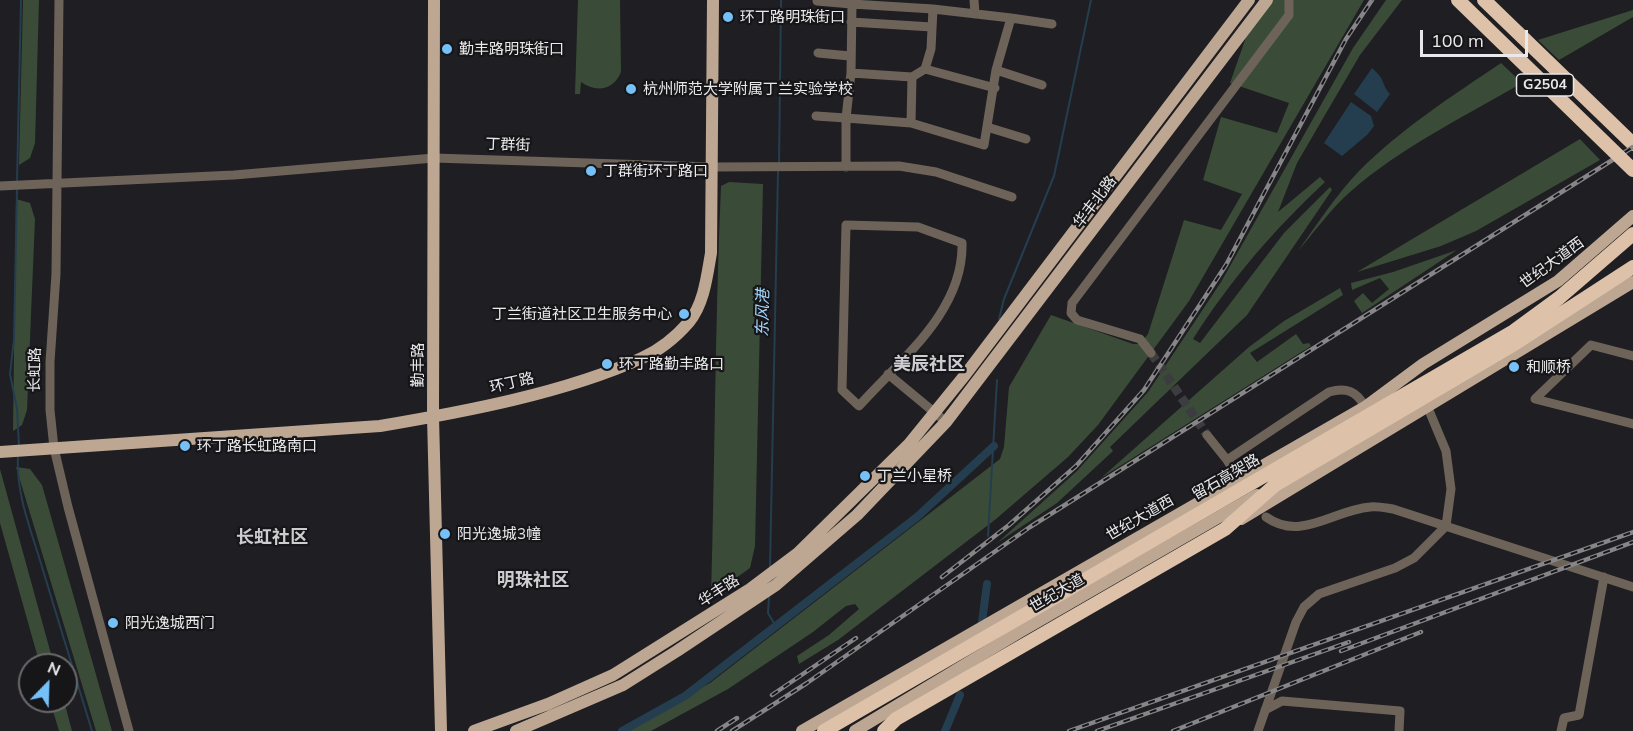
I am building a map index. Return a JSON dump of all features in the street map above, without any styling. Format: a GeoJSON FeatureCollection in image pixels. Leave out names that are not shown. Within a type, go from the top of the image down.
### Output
{"type":"FeatureCollection","features":[{"type":"Feature","properties":{"kind":"highway","name":"G2504"},"geometry":{"type":"LineString","coordinates":[[1458,0],[1633,170]]}},
{"type":"Feature","properties":{"kind":"highway","name":"G2504"},"geometry":{"type":"LineString","coordinates":[[1484,0],[1633,144]]}},
{"type":"Feature","properties":{"kind":"highway","name":"留石高架路"},"geometry":{"type":"LineString","coordinates":[[824,731],[1514,332],[1559,298],[1633,234]]}},
{"type":"Feature","properties":{"kind":"highway","name":"留石高架路"},"geometry":{"type":"LineString","coordinates":[[884,731],[896,718],[1225,529],[1275,484],[1516,343],[1633,267]]}},
{"type":"Feature","properties":{"kind":"highway"},"geometry":{"type":"LineString","coordinates":[[1365,407],[1559,298]]}},
{"type":"Feature","properties":{"kind":"main road","name":"勤丰路"},"geometry":{"type":"LineString","coordinates":[[434,0],[433,417],[441,731]]}},
{"type":"Feature","properties":{"kind":"main road","name":"环丁路"},"geometry":{"type":"LineString","coordinates":[[3,452],[380,426],[433,417],[566,384],[643,358],[669,342],[690,320],[705,290],[711,253],[713,0]]}},
{"type":"Feature","properties":{"kind":"main road","name":"华丰北路"},"geometry":{"type":"LineString","coordinates":[[935,412],[1250,0]]}},
{"type":"Feature","properties":{"kind":"main road","name":"华丰北路"},"geometry":{"type":"LineString","coordinates":[[946,422],[1267,0]]}},
{"type":"Feature","properties":{"kind":"main road","name":"世纪大道西"},"geometry":{"type":"LineString","coordinates":[[802,731],[1365,407],[1423,364],[1558,281],[1633,216]]}},
{"type":"Feature","properties":{"kind":"main road"},"geometry":{"type":"LineString","coordinates":[[1225,529],[1633,282]]}},
{"type":"Feature","properties":{"kind":"main road","name":"华丰路"},"geometry":{"type":"LineString","coordinates":[[516,731],[623,685],[753,595],[778,567],[798,553],[902,451],[935,412]]}},
{"type":"Feature","properties":{"kind":"main road","name":"华丰路"},"geometry":{"type":"LineString","coordinates":[[474,731],[548,704],[613,675],[753,595],[776,585],[857,515],[946,422]]}},
{"type":"Feature","properties":{"kind":"main road","name":"世纪大道"},"geometry":{"type":"LineString","coordinates":[[855,731],[1275,484]]}},
{"type":"Feature","properties":{"kind":"main road"},"geometry":{"type":"LineString","coordinates":[[1152,556],[1193,548]]}},
{"type":"Feature","properties":{"kind":"street","name":"长虹路"},"geometry":{"type":"LineString","coordinates":[[59,0],[55,183],[56,274],[50,362],[54,448],[87,581],[129,731]]}},
{"type":"Feature","properties":{"kind":"street"},"geometry":{"type":"LineString","coordinates":[[974,0],[975,14]]}},
{"type":"Feature","properties":{"kind":"street"},"geometry":{"type":"LineString","coordinates":[[1150,353],[1140,339],[1077,320],[1071,313],[1072,303],[1289,15],[1289,0]]}},
{"type":"Feature","properties":{"kind":"street"},"geometry":{"type":"LineString","coordinates":[[817,1],[933,9],[1052,24]]}},
{"type":"Feature","properties":{"kind":"street"},"geometry":{"type":"LineString","coordinates":[[846,167],[846,118],[851,73],[852,4]]}},
{"type":"Feature","properties":{"kind":"street"},"geometry":{"type":"LineString","coordinates":[[851,73],[912,77],[925,69],[932,49],[933,9]]}},
{"type":"Feature","properties":{"kind":"street"},"geometry":{"type":"LineString","coordinates":[[816,116],[911,123],[984,145],[995,88],[996,70],[1011,18]]}},
{"type":"Feature","properties":{"kind":"street"},"geometry":{"type":"LineString","coordinates":[[851,22],[932,27]]}},
{"type":"Feature","properties":{"kind":"street"},"geometry":{"type":"LineString","coordinates":[[818,53],[850,56]]}},
{"type":"Feature","properties":{"kind":"street"},"geometry":{"type":"LineString","coordinates":[[925,69],[995,88]]}},
{"type":"Feature","properties":{"kind":"street"},"geometry":{"type":"LineString","coordinates":[[996,70],[1042,85]]}},
{"type":"Feature","properties":{"kind":"street"},"geometry":{"type":"LineString","coordinates":[[911,123],[912,77]]}},
{"type":"Feature","properties":{"kind":"street"},"geometry":{"type":"LineString","coordinates":[[987,126],[1026,139]]}},
{"type":"Feature","properties":{"kind":"street","name":"丁群街"},"geometry":{"type":"LineString","coordinates":[[0,186],[234,175],[434,158],[712,166],[758,165],[789,168],[899,166],[936,172],[1012,197]]}},
{"type":"Feature","properties":{"kind":"street"},"geometry":{"type":"LineString","coordinates":[[846,225],[918,227],[962,243],[963,264],[950,297],[933,327],[888,374],[859,406],[842,390],[846,225]]}},
{"type":"Feature","properties":{"kind":"street"},"geometry":{"type":"LineString","coordinates":[[1633,356],[1591,345],[1535,399],[1633,424]]}},
{"type":"Feature","properties":{"kind":"street"},"geometry":{"type":"LineString","coordinates":[[888,374],[946,422]]}},
{"type":"Feature","properties":{"kind":"street"},"geometry":{"type":"LineString","coordinates":[[1227,460],[1329,392],[1340,389],[1351,391],[1360,397],[1365,407]]}},
{"type":"Feature","properties":{"kind":"street"},"geometry":{"type":"LineString","coordinates":[[1258,731],[1296,622],[1304,608],[1319,594],[1395,568],[1414,558],[1446,526],[1451,489],[1446,451],[1428,408]]}},
{"type":"Feature","properties":{"kind":"street"},"geometry":{"type":"LineString","coordinates":[[1206,435],[1236,474]]}},
{"type":"Feature","properties":{"kind":"street"},"geometry":{"type":"LineString","coordinates":[[1266,518],[1277,525],[1293,529],[1369,507],[1393,509],[1633,587]]}},
{"type":"Feature","properties":{"kind":"street"},"geometry":{"type":"LineString","coordinates":[[1561,731],[1564,718],[1579,715],[1604,577]]}},
{"type":"Feature","properties":{"kind":"street"},"geometry":{"type":"LineString","coordinates":[[1265,710],[1282,701],[1400,711],[1399,731]]}},
{"type":"Feature","properties":{"kind":"green space"},"geometry":{"type":"Polygon","coordinates":[[[23,0],[39,0],[35,143],[30,158],[19,165],[23,0]]]}},
{"type":"Feature","properties":{"kind":"green space"},"geometry":{"type":"Polygon","coordinates":[[[578,0],[620,0],[621,72],[614,83],[604,88],[593,88],[581,82],[580,94],[575,94],[578,0]]]}},
{"type":"Feature","properties":{"kind":"green space"},"geometry":{"type":"Polygon","coordinates":[[[1259,0],[1364,0],[1189,301],[1098,425],[1068,457],[996,519],[838,640],[799,664],[797,656],[829,635],[859,609],[855,604],[846,606],[813,632],[728,689],[651,731],[622,731],[710,683],[1000,459],[1004,447],[1009,387],[1051,315],[1133,344],[1140,344],[1148,334],[1184,220],[1221,230],[1242,194],[1203,180],[1221,117],[1277,133],[1289,103],[1230,83],[1259,0]]]}},
{"type":"Feature","properties":{"kind":"green space"},"geometry":{"type":"Polygon","coordinates":[[[1386,0],[1402,0],[1360,55],[1297,163],[1278,212],[1320,177],[1325,182],[1254,256],[1193,339],[1200,343],[1284,233],[1330,187],[1332,190],[1247,315],[1110,447],[1113,451],[1057,503],[997,543],[1077,471],[1148,392],[1221,282],[1353,48],[1386,0]]]}},
{"type":"Feature","properties":{"kind":"green space"},"geometry":{"type":"Polygon","coordinates":[[[1633,10],[1633,17],[1559,60],[1538,40],[1633,10]]]}},
{"type":"Feature","properties":{"kind":"green space"},"geometry":{"type":"Polygon","coordinates":[[[1501,63],[1522,83],[1433,133],[1370,176],[1336,206],[1298,251],[1343,190],[1375,156],[1427,114],[1501,63]]]}},
{"type":"Feature","properties":{"kind":"green space"},"geometry":{"type":"Polygon","coordinates":[[[1580,139],[1600,160],[1476,231],[1441,246],[1357,272],[1580,139]]]}},
{"type":"Feature","properties":{"kind":"green space"},"geometry":{"type":"Polygon","coordinates":[[[729,182],[763,184],[755,546],[750,568],[711,596],[721,186],[729,182]]]}},
{"type":"Feature","properties":{"kind":"green space"},"geometry":{"type":"Polygon","coordinates":[[[16,199],[30,203],[35,219],[27,410],[22,425],[13,431],[16,199]]]}},
{"type":"Feature","properties":{"kind":"green space"},"geometry":{"type":"Polygon","coordinates":[[[1457,250],[1362,313],[1354,301],[1363,293],[1372,303],[1389,289],[1380,278],[1352,290],[1351,283],[1393,272],[1457,250]]]}},
{"type":"Feature","properties":{"kind":"green space"},"geometry":{"type":"Polygon","coordinates":[[[1340,288],[1343,295],[1250,353],[1257,362],[1296,334],[1303,344],[1309,343],[1311,346],[1101,478],[1249,347],[1284,321],[1340,288]]]}},
{"type":"Feature","properties":{"kind":"green space"},"geometry":{"type":"Polygon","coordinates":[[[16,467],[30,469],[42,485],[112,731],[96,731],[78,672],[78,653],[72,653],[16,467]]]}},
{"type":"Feature","properties":{"kind":"green space"},"geometry":{"type":"Polygon","coordinates":[[[0,469],[51,653],[37,653],[0,523],[0,469]]]}},
{"type":"Feature","properties":{"kind":"green space"},"geometry":{"type":"Polygon","coordinates":[[[54,713],[67,713],[72,731],[59,731],[54,713]]]}},
{"type":"Feature","properties":{"kind":"water"},"geometry":{"type":"Polygon","coordinates":[[[1372,68],[1390,94],[1377,112],[1354,94],[1372,68]]]}},
{"type":"Feature","properties":{"kind":"water"},"geometry":{"type":"Polygon","coordinates":[[[1351,102],[1371,116],[1374,126],[1342,156],[1324,143],[1351,102]]]}},
{"type":"Feature","properties":{"kind":"waterway"},"geometry":{"type":"LineString","coordinates":[[17,183],[21,0]]}},
{"type":"Feature","properties":{"kind":"waterway","name":"东风港"},"geometry":{"type":"LineString","coordinates":[[779,165],[781,0]]}},
{"type":"Feature","properties":{"kind":"waterway"},"geometry":{"type":"LineString","coordinates":[[999,319],[1004,299],[1054,176],[1091,0]]}},
{"type":"Feature","properties":{"kind":"waterway","name":"东风港"},"geometry":{"type":"LineString","coordinates":[[770,567],[778,171]]}},
{"type":"Feature","properties":{"kind":"waterway"},"geometry":{"type":"LineString","coordinates":[[17,189],[14,339],[10,374],[17,409],[19,446]]}},
{"type":"Feature","properties":{"kind":"waterway"},"geometry":{"type":"LineString","coordinates":[[988,536],[997,380]]}},
{"type":"Feature","properties":{"kind":"waterway"},"geometry":{"type":"LineString","coordinates":[[622,731],[685,696],[917,517],[994,446]]}},
{"type":"Feature","properties":{"kind":"waterway"},"geometry":{"type":"LineString","coordinates":[[18,455],[19,484],[25,512],[92,731]]}},
{"type":"Feature","properties":{"kind":"waterway"},"geometry":{"type":"LineString","coordinates":[[982,622],[987,584]]}},
{"type":"Feature","properties":{"kind":"waterway","name":"东风港"},"geometry":{"type":"LineString","coordinates":[[769,597],[768,613],[775,625]]}},
{"type":"Feature","properties":{"kind":"waterway"},"geometry":{"type":"LineString","coordinates":[[945,731],[960,695]]}},
{"type":"Feature","properties":{"kind":"tunnel"},"geometry":{"type":"LineString","coordinates":[[1151,353],[1207,435]]}},
{"type":"Feature","properties":{"kind":"railway"},"geometry":{"type":"LineString","coordinates":[[942,577],[1009,525],[1076,466],[1144,390],[1226,265],[1346,39],[1372,0]]}},
{"type":"Feature","properties":{"kind":"railway"},"geometry":{"type":"LineString","coordinates":[[732,731],[807,683],[1030,527],[1633,147]]}},
{"type":"Feature","properties":{"kind":"railway"},"geometry":{"type":"LineString","coordinates":[[1069,731],[1633,532]]}},
{"type":"Feature","properties":{"kind":"railway"},"geometry":{"type":"LineString","coordinates":[[1341,651],[1633,542]]}},
{"type":"Feature","properties":{"kind":"railway"},"geometry":{"type":"LineString","coordinates":[[1173,731],[1421,632]]}},
{"type":"Feature","properties":{"kind":"railway"},"geometry":{"type":"LineString","coordinates":[[772,695],[856,638]]}},
{"type":"Feature","properties":{"kind":"railway"},"geometry":{"type":"LineString","coordinates":[[1097,731],[1349,642]]}},
{"type":"Feature","properties":{"kind":"railway"},"geometry":{"type":"LineString","coordinates":[[717,731],[737,718]]}},
{"type":"Feature","properties":{"kind":"place","name":"环丁路明珠街口"},"geometry":{"type":"Point","coordinates":[728,17]}},
{"type":"Feature","properties":{"kind":"place","name":"勤丰路明珠街口"},"geometry":{"type":"Point","coordinates":[447,49]}},
{"type":"Feature","properties":{"kind":"place","name":"杭州师范大学附属丁兰实验学校"},"geometry":{"type":"Point","coordinates":[631,89]}},
{"type":"Feature","properties":{"kind":"place","name":"丁群街环丁路口"},"geometry":{"type":"Point","coordinates":[591,171]}},
{"type":"Feature","properties":{"kind":"place","name":"丁兰街道社区卫生服务中心"},"geometry":{"type":"Point","coordinates":[684,314]}},
{"type":"Feature","properties":{"kind":"place","name":"环丁路勤丰路口"},"geometry":{"type":"Point","coordinates":[607,364]}},
{"type":"Feature","properties":{"kind":"place","name":"和顺桥"},"geometry":{"type":"Point","coordinates":[1514,367]}},
{"type":"Feature","properties":{"kind":"place","name":"环丁路长虹路南口"},"geometry":{"type":"Point","coordinates":[185,446]}},
{"type":"Feature","properties":{"kind":"place","name":"丁兰小星桥"},"geometry":{"type":"Point","coordinates":[865,476]}},
{"type":"Feature","properties":{"kind":"place","name":"阳光逸城3幢"},"geometry":{"type":"Point","coordinates":[445,534]}},
{"type":"Feature","properties":{"kind":"place","name":"阳光逸城西门"},"geometry":{"type":"Point","coordinates":[113,623]}},
{"type":"Feature","properties":{"kind":"district","name":"美辰社区"},"geometry":{"type":"Point","coordinates":[929,365]}},
{"type":"Feature","properties":{"kind":"district","name":"长虹社区"},"geometry":{"type":"Point","coordinates":[272,538]}},
{"type":"Feature","properties":{"kind":"district","name":"明珠社区"},"geometry":{"type":"Point","coordinates":[533,581]}}]}
